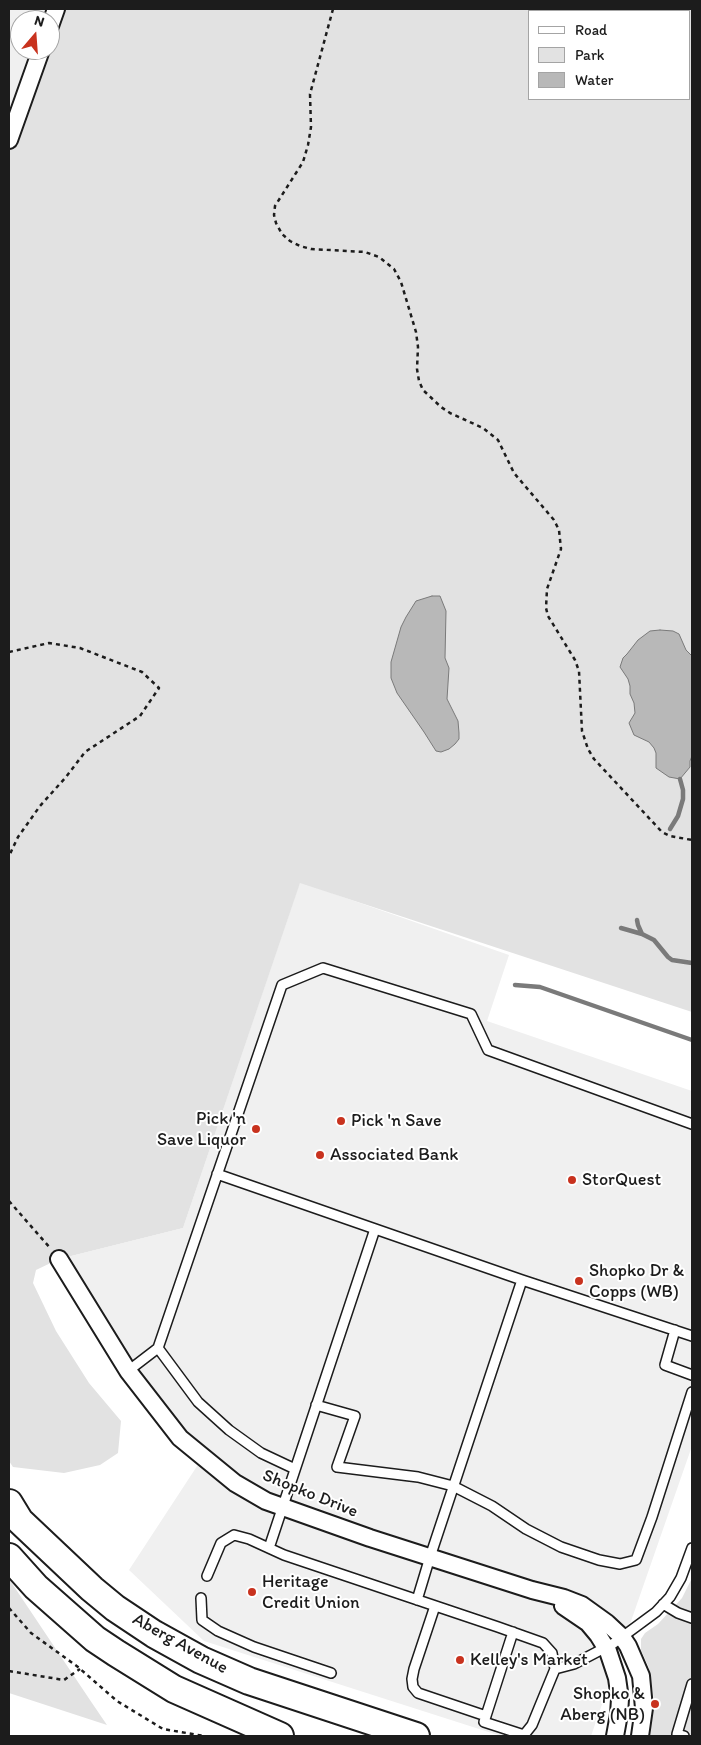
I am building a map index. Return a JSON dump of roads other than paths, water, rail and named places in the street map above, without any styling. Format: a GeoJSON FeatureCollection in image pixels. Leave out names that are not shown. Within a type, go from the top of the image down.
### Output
{"type":"FeatureCollection","features":[{"type":"Feature","properties":{"kind":"main road","name":"Aberg Avenue"},"geometry":{"type":"LineString","coordinates":[[9,1503],[20,1520],[92,1589],[115,1608],[162,1638],[201,1660],[250,1681],[416,1736]]}},
{"type":"Feature","properties":{"kind":"main road"},"geometry":{"type":"LineString","coordinates":[[9,1557],[36,1587],[95,1639],[116,1653],[174,1689],[280,1736]]}},
{"type":"Feature","properties":{"kind":"street"},"geometry":{"type":"LineString","coordinates":[[9,140],[37,60]]}},
{"type":"Feature","properties":{"kind":"street","name":"Shopko Drive"},"geometry":{"type":"LineString","coordinates":[[59,1258],[128,1370],[180,1438],[235,1483],[266,1501],[282,1507],[370,1538],[532,1590],[564,1598],[582,1605],[600,1617],[622,1637],[636,1661],[641,1676],[644,1708],[640,1736]]}},
{"type":"Feature","properties":{"kind":"street","name":"Shopko Drive"},"geometry":{"type":"LineString","coordinates":[[532,1590],[568,1609],[588,1623],[606,1647],[617,1678],[620,1699],[615,1736]]}},
{"type":"Feature","properties":{"kind":"lane"},"geometry":{"type":"LineString","coordinates":[[128,1370],[158,1348],[282,985],[323,968],[471,1014],[488,1050],[692,1124]]}},
{"type":"Feature","properties":{"kind":"lane"},"geometry":{"type":"LineString","coordinates":[[217,1174],[522,1280],[692,1336]]}},
{"type":"Feature","properties":{"kind":"lane"},"geometry":{"type":"LineString","coordinates":[[269,1548],[375,1229]]}},
{"type":"Feature","properties":{"kind":"lane"},"geometry":{"type":"LineString","coordinates":[[417,1600],[522,1280]]}},
{"type":"Feature","properties":{"kind":"lane"},"geometry":{"type":"LineString","coordinates":[[675,1330],[665,1365],[692,1375]]}},
{"type":"Feature","properties":{"kind":"lane"},"geometry":{"type":"LineString","coordinates":[[158,1348],[198,1402],[229,1430],[260,1452],[295,1468]]}},
{"type":"Feature","properties":{"kind":"lane"},"geometry":{"type":"LineString","coordinates":[[316,1405],[355,1416],[337,1467],[418,1478],[453,1486],[492,1506],[526,1529],[561,1547],[599,1560],[620,1564],[636,1560],[652,1517],[692,1392]]}},
{"type":"Feature","properties":{"kind":"lane"},"geometry":{"type":"LineString","coordinates":[[207,1576],[221,1543],[234,1535],[249,1539],[284,1555],[513,1632],[543,1643],[552,1653],[555,1669],[532,1725],[524,1735],[484,1722],[513,1632]]}},
{"type":"Feature","properties":{"kind":"lane"},"geometry":{"type":"LineString","coordinates":[[555,1669],[574,1664],[606,1647],[656,1612],[670,1596],[681,1578],[692,1548]]}},
{"type":"Feature","properties":{"kind":"lane"},"geometry":{"type":"LineString","coordinates":[[201,1598],[202,1620],[218,1631],[254,1647],[331,1673]]}},
{"type":"Feature","properties":{"kind":"lane"},"geometry":{"type":"LineString","coordinates":[[663,1604],[678,1613],[692,1618]]}},
{"type":"Feature","properties":{"kind":"lane"},"geometry":{"type":"LineString","coordinates":[[435,1606],[414,1669],[413,1687],[418,1693],[486,1716]]}},
{"type":"Feature","properties":{"kind":"lane"},"geometry":{"type":"LineString","coordinates":[[684,1736],[677,1734],[692,1684]]}},
{"type":"Feature","properties":{"kind":"water"},"geometry":{"type":"Polygon","coordinates":[[[432,596],[440,596],[446,611],[445,658],[449,668],[447,699],[458,721],[459,733],[459,739],[455,744],[441,752],[436,751],[397,693],[391,678],[391,662],[401,627],[406,617],[416,601],[432,596]]]}},
{"type":"Feature","properties":{"kind":"water"},"geometry":{"type":"Polygon","coordinates":[[[650,631],[673,631],[679,634],[686,650],[692,656],[692,756],[690,767],[680,779],[669,777],[656,768],[654,748],[649,742],[634,735],[629,723],[635,713],[634,703],[630,694],[628,679],[620,667],[623,658],[638,640],[650,631]]]}},
{"type":"Feature","properties":{"kind":"waterway"},"geometry":{"type":"LineString","coordinates":[[670,829],[678,816],[683,799],[680,779]]}},
{"type":"Feature","properties":{"kind":"waterway"},"geometry":{"type":"LineString","coordinates":[[637,920],[642,934]]}},
{"type":"Feature","properties":{"kind":"waterway"},"geometry":{"type":"LineString","coordinates":[[621,928],[642,934],[654,940],[672,960],[692,963]]}},
{"type":"Feature","properties":{"kind":"waterway"},"geometry":{"type":"LineString","coordinates":[[515,985],[540,987],[692,1040]]}},
{"type":"Feature","properties":{"kind":"place","name":"Pick 'n Save"},"geometry":{"type":"Point","coordinates":[341,1121]}},
{"type":"Feature","properties":{"kind":"place","name":"Pick 'n Save Liquor"},"geometry":{"type":"Point","coordinates":[256,1129]}},
{"type":"Feature","properties":{"kind":"place","name":"Associated Bank"},"geometry":{"type":"Point","coordinates":[320,1155]}},
{"type":"Feature","properties":{"kind":"place","name":"StorQuest"},"geometry":{"type":"Point","coordinates":[572,1180]}},
{"type":"Feature","properties":{"kind":"place","name":"Shopko Dr & Copps (WB)"},"geometry":{"type":"Point","coordinates":[579,1281]}},
{"type":"Feature","properties":{"kind":"place","name":"Heritage Credit Union"},"geometry":{"type":"Point","coordinates":[252,1592]}},
{"type":"Feature","properties":{"kind":"place","name":"Kelley's Market"},"geometry":{"type":"Point","coordinates":[460,1660]}},
{"type":"Feature","properties":{"kind":"place","name":"Shopko & Aberg (NB)"},"geometry":{"type":"Point","coordinates":[655,1704]}}]}
